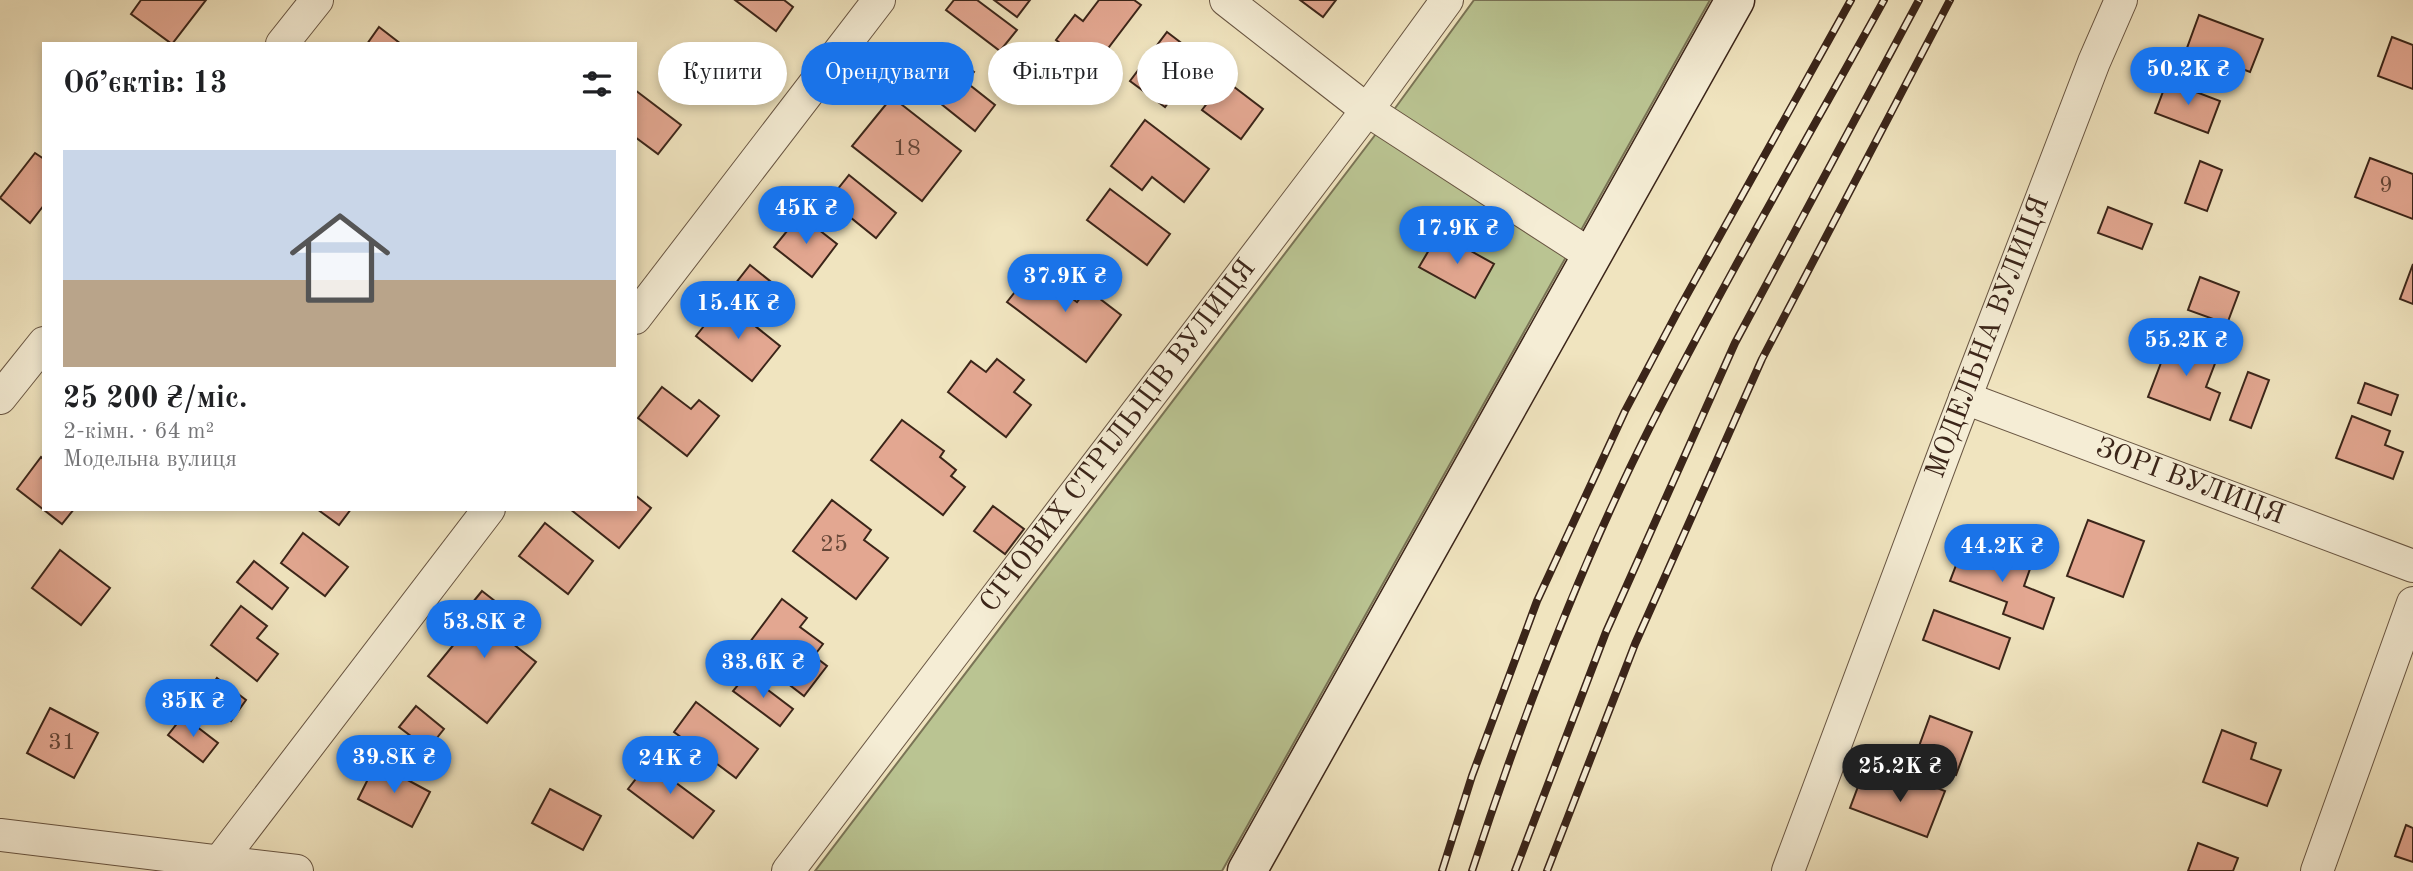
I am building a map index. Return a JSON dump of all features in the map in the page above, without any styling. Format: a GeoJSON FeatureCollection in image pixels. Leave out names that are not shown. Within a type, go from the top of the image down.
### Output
{"type":"FeatureCollection","features":[{"type":"Feature","properties":{"kind":"street"},"geometry":{"type":"LineString","coordinates":[[284,42],[317,0]]}},
{"type":"Feature","properties":{"kind":"street"},"geometry":{"type":"LineString","coordinates":[[637,315],[879,0]]}},
{"type":"Feature","properties":{"kind":"street"},"geometry":{"type":"LineString","coordinates":[[1226,0],[1367,110],[1592,256]]}},
{"type":"Feature","properties":{"kind":"street","name":"СІЧОВИХ СТРІЛЬЦІВ ВУЛИЦЯ"},"geometry":{"type":"LineString","coordinates":[[788,871],[1367,110],[1447,0]]}},
{"type":"Feature","properties":{"kind":"street"},"geometry":{"type":"LineString","coordinates":[[1247,871],[1735,0]]}},
{"type":"Feature","properties":{"kind":"street","name":"МОДЕЛЬНА ВУЛИЦЯ"},"geometry":{"type":"LineString","coordinates":[[1788,871],[1965,398],[2120,0]]}},
{"type":"Feature","properties":{"kind":"street"},"geometry":{"type":"LineString","coordinates":[[0,398],[42,346]]}},
{"type":"Feature","properties":{"kind":"street","name":"ЗОРІ ВУЛИЦЯ"},"geometry":{"type":"LineString","coordinates":[[1965,398],[2413,566]]}},
{"type":"Feature","properties":{"kind":"street"},"geometry":{"type":"LineString","coordinates":[[219,862],[487,511]]}},
{"type":"Feature","properties":{"kind":"street"},"geometry":{"type":"LineString","coordinates":[[2317,871],[2413,603]]}},
{"type":"Feature","properties":{"kind":"street"},"geometry":{"type":"LineString","coordinates":[[0,835],[297,871]]}},
{"type":"Feature","properties":{"kind":"green space"},"geometry":{"type":"Polygon","coordinates":[[[1474,0],[1710,0],[1222,871],[815,871],[1385,122],[1474,0]]]}},
{"type":"Feature","properties":{"kind":"building"},"geometry":{"type":"Polygon","coordinates":[[[141,0],[206,0],[174,42],[169,42],[131,14],[141,0]]]}},
{"type":"Feature","properties":{"kind":"building"},"geometry":{"type":"Polygon","coordinates":[[[735,0],[784,0],[793,7],[776,31],[735,0]]]}},
{"type":"Feature","properties":{"kind":"building"},"geometry":{"type":"Polygon","coordinates":[[[954,0],[977,0],[1017,30],[1007,42],[988,42],[946,10],[954,0]]]}},
{"type":"Feature","properties":{"kind":"building"},"geometry":{"type":"Polygon","coordinates":[[[994,0],[1030,0],[1017,17],[994,0]]]}},
{"type":"Feature","properties":{"kind":"building"},"geometry":{"type":"Polygon","coordinates":[[[1099,0],[1134,0],[1141,5],[1113,42],[1056,40],[1075,15],[1083,21],[1099,0]]]}},
{"type":"Feature","properties":{"kind":"building"},"geometry":{"type":"Polygon","coordinates":[[[1300,0],[1336,0],[1323,17],[1300,0]]]}},
{"type":"Feature","properties":{"kind":"building"},"geometry":{"type":"Polygon","coordinates":[[[2199,15],[2263,39],[2250,72],[2187,48],[2199,15]]]}},
{"type":"Feature","properties":{"kind":"building"},"geometry":{"type":"Polygon","coordinates":[[[379,27],[398,42],[368,42],[379,27]]]}},
{"type":"Feature","properties":{"kind":"building"},"geometry":{"type":"Polygon","coordinates":[[[1167,32],[1180,42],[1159,42],[1167,32]]]}},
{"type":"Feature","properties":{"kind":"building"},"geometry":{"type":"Polygon","coordinates":[[[2392,37],[2413,45],[2413,89],[2378,76],[2392,37]]]}},
{"type":"Feature","properties":{"kind":"building"},"geometry":{"type":"Polygon","coordinates":[[[1137,72],[1137,86],[1130,81],[1137,72]]]}},
{"type":"Feature","properties":{"kind":"building"},"geometry":{"type":"Polygon","coordinates":[[[2167,81],[2220,101],[2208,133],[2155,113],[2167,81]]]}},
{"type":"Feature","properties":{"kind":"building"},"geometry":{"type":"Polygon","coordinates":[[[974,88],[988,99],[988,105],[995,105],[975,131],[942,105],[974,105],[974,88]]]}},
{"type":"Feature","properties":{"kind":"building"},"geometry":{"type":"Polygon","coordinates":[[[1238,90],[1263,109],[1241,139],[1202,110],[1206,105],[1238,105],[1238,90]]]}},
{"type":"Feature","properties":{"kind":"building"},"geometry":{"type":"Polygon","coordinates":[[[637,92],[681,125],[658,154],[637,138],[637,92]]]}},
{"type":"Feature","properties":{"kind":"building"},"geometry":{"type":"Polygon","coordinates":[[[885,105],[902,105],[961,151],[922,201],[852,146],[885,105]]]}},
{"type":"Feature","properties":{"kind":"building"},"geometry":{"type":"Polygon","coordinates":[[[1145,120],[1209,169],[1184,202],[1152,177],[1142,190],[1111,166],[1145,120]]]}},
{"type":"Feature","properties":{"kind":"building"},"geometry":{"type":"Polygon","coordinates":[[[35,153],[42,158],[42,208],[30,223],[0,198],[35,153]]]}},
{"type":"Feature","properties":{"kind":"building"},"geometry":{"type":"Polygon","coordinates":[[[2370,158],[2413,174],[2413,219],[2355,197],[2370,158]]]}},
{"type":"Feature","properties":{"kind":"building"},"geometry":{"type":"Polygon","coordinates":[[[2200,161],[2222,170],[2207,211],[2185,203],[2200,161]]]}},
{"type":"Feature","properties":{"kind":"building"},"geometry":{"type":"Polygon","coordinates":[[[849,175],[896,213],[876,238],[829,200],[849,175]]]}},
{"type":"Feature","properties":{"kind":"building"},"geometry":{"type":"Polygon","coordinates":[[[1110,189],[1170,234],[1147,265],[1087,220],[1110,189]]]}},
{"type":"Feature","properties":{"kind":"building"},"geometry":{"type":"Polygon","coordinates":[[[2108,207],[2152,224],[2142,249],[2098,233],[2108,207]]]}},
{"type":"Feature","properties":{"kind":"building"},"geometry":{"type":"Polygon","coordinates":[[[800,215],[837,244],[812,277],[774,247],[800,215]]]}},
{"type":"Feature","properties":{"kind":"building"},"geometry":{"type":"Polygon","coordinates":[[[1439,233],[1494,264],[1475,298],[1419,267],[1439,233]]]}},
{"type":"Feature","properties":{"kind":"building"},"geometry":{"type":"Polygon","coordinates":[[[2413,264],[2413,304],[2400,299],[2413,264]]]}},
{"type":"Feature","properties":{"kind":"building"},"geometry":{"type":"Polygon","coordinates":[[[750,265],[785,293],[764,321],[728,293],[750,265]]]}},
{"type":"Feature","properties":{"kind":"building"},"geometry":{"type":"Polygon","coordinates":[[[1033,269],[1077,302],[1087,289],[1121,315],[1086,362],[1007,302],[1033,269]]]}},
{"type":"Feature","properties":{"kind":"building"},"geometry":{"type":"Polygon","coordinates":[[[2200,277],[2239,292],[2227,324],[2188,310],[2200,277]]]}},
{"type":"Feature","properties":{"kind":"building"},"geometry":{"type":"Polygon","coordinates":[[[724,301],[780,346],[752,381],[696,336],[724,301]]]}},
{"type":"Feature","properties":{"kind":"building"},"geometry":{"type":"Polygon","coordinates":[[[2172,334],[2219,353],[2206,387],[2220,393],[2210,420],[2148,397],[2172,334]]]}},
{"type":"Feature","properties":{"kind":"building"},"geometry":{"type":"Polygon","coordinates":[[[997,359],[1024,380],[1014,392],[1031,405],[1006,437],[948,392],[971,361],[986,372],[997,359]]]}},
{"type":"Feature","properties":{"kind":"building"},"geometry":{"type":"Polygon","coordinates":[[[2248,372],[2269,380],[2251,428],[2230,420],[2248,372]]]}},
{"type":"Feature","properties":{"kind":"building"},"geometry":{"type":"Polygon","coordinates":[[[2365,383],[2398,395],[2391,415],[2358,403],[2365,383]]]}},
{"type":"Feature","properties":{"kind":"building"},"geometry":{"type":"Polygon","coordinates":[[[662,387],[691,409],[699,400],[719,416],[687,456],[638,418],[662,387]]]}},
{"type":"Feature","properties":{"kind":"building"},"geometry":{"type":"Polygon","coordinates":[[[2352,416],[2390,431],[2385,445],[2403,452],[2393,479],[2336,458],[2352,416]]]}},
{"type":"Feature","properties":{"kind":"building"},"geometry":{"type":"Polygon","coordinates":[[[902,420],[944,451],[940,457],[956,470],[951,476],[965,487],[943,515],[871,460],[902,420]]]}},
{"type":"Feature","properties":{"kind":"building"},"geometry":{"type":"Polygon","coordinates":[[[41,457],[42,508],[17,489],[41,457]]]}},
{"type":"Feature","properties":{"kind":"building"},"geometry":{"type":"Polygon","coordinates":[[[637,497],[651,508],[619,548],[573,511],[637,511],[637,497]]]}},
{"type":"Feature","properties":{"kind":"building"},"geometry":{"type":"Polygon","coordinates":[[[832,500],[871,530],[864,540],[888,558],[856,599],[793,551],[832,500]]]}},
{"type":"Feature","properties":{"kind":"building"},"geometry":{"type":"Polygon","coordinates":[[[993,506],[1024,529],[1005,554],[974,531],[993,506]]]}},
{"type":"Feature","properties":{"kind":"building"},"geometry":{"type":"Polygon","coordinates":[[[45,511],[72,511],[62,524],[45,511]]]}},
{"type":"Feature","properties":{"kind":"building"},"geometry":{"type":"Polygon","coordinates":[[[320,511],[350,511],[339,525],[320,511]]]}},
{"type":"Feature","properties":{"kind":"building"},"geometry":{"type":"Polygon","coordinates":[[[2088,520],[2144,541],[2123,597],[2067,576],[2088,520]]]}},
{"type":"Feature","properties":{"kind":"building"},"geometry":{"type":"Polygon","coordinates":[[[545,523],[593,561],[568,594],[519,556],[545,523]]]}},
{"type":"Feature","properties":{"kind":"building"},"geometry":{"type":"Polygon","coordinates":[[[303,533],[348,567],[325,596],[281,563],[303,533]]]}},
{"type":"Feature","properties":{"kind":"building"},"geometry":{"type":"Polygon","coordinates":[[[1965,542],[2031,566],[2024,586],[2054,598],[2043,629],[2003,614],[2007,602],[1950,581],[1965,542]]]}},
{"type":"Feature","properties":{"kind":"building"},"geometry":{"type":"Polygon","coordinates":[[[60,550],[110,588],[81,625],[32,588],[60,550]]]}},
{"type":"Feature","properties":{"kind":"building"},"geometry":{"type":"Polygon","coordinates":[[[254,561],[288,588],[272,609],[237,582],[254,561]]]}},
{"type":"Feature","properties":{"kind":"building"},"geometry":{"type":"Polygon","coordinates":[[[482,591],[522,622],[508,640],[536,662],[487,723],[428,676],[473,621],[464,613],[482,591]]]}},
{"type":"Feature","properties":{"kind":"building"},"geometry":{"type":"Polygon","coordinates":[[[782,599],[807,618],[800,627],[823,644],[814,656],[827,666],[804,696],[744,650],[782,599]]]}},
{"type":"Feature","properties":{"kind":"building"},"geometry":{"type":"Polygon","coordinates":[[[241,606],[267,626],[257,638],[278,654],[257,681],[211,645],[241,606]]]}},
{"type":"Feature","properties":{"kind":"building"},"geometry":{"type":"Polygon","coordinates":[[[1934,610],[2010,638],[1999,669],[1923,640],[1934,610]]]}},
{"type":"Feature","properties":{"kind":"building"},"geometry":{"type":"Polygon","coordinates":[[[747,674],[793,709],[780,726],[733,691],[747,674]]]}},
{"type":"Feature","properties":{"kind":"building"},"geometry":{"type":"Polygon","coordinates":[[[217,678],[246,700],[231,721],[202,699],[217,678]]]}},
{"type":"Feature","properties":{"kind":"building"},"geometry":{"type":"Polygon","coordinates":[[[696,702],[758,749],[736,778],[674,732],[696,702]]]}},
{"type":"Feature","properties":{"kind":"building"},"geometry":{"type":"Polygon","coordinates":[[[416,706],[444,729],[428,749],[399,727],[416,706]]]}},
{"type":"Feature","properties":{"kind":"building"},"geometry":{"type":"Polygon","coordinates":[[[50,708],[98,733],[74,778],[27,753],[50,708]]]}},
{"type":"Feature","properties":{"kind":"building"},"geometry":{"type":"Polygon","coordinates":[[[183,716],[218,743],[203,762],[168,735],[183,716]]]}},
{"type":"Feature","properties":{"kind":"building"},"geometry":{"type":"Polygon","coordinates":[[[1930,716],[1972,732],[1956,775],[1914,760],[1930,716]]]}},
{"type":"Feature","properties":{"kind":"building"},"geometry":{"type":"Polygon","coordinates":[[[2222,730],[2256,743],[2251,759],[2281,770],[2267,806],[2203,782],[2222,730]]]}},
{"type":"Feature","properties":{"kind":"building"},"geometry":{"type":"Polygon","coordinates":[[[656,753],[682,773],[675,782],[714,811],[693,838],[628,789],[656,753]]]}},
{"type":"Feature","properties":{"kind":"building"},"geometry":{"type":"Polygon","coordinates":[[[376,763],[430,792],[412,827],[358,799],[376,763]]]}},
{"type":"Feature","properties":{"kind":"building"},"geometry":{"type":"Polygon","coordinates":[[[1862,776],[1905,792],[1910,778],[1945,791],[1927,837],[1850,808],[1862,776]]]}},
{"type":"Feature","properties":{"kind":"building"},"geometry":{"type":"Polygon","coordinates":[[[550,789],[601,816],[583,850],[532,823],[550,789]]]}},
{"type":"Feature","properties":{"kind":"building"},"geometry":{"type":"Polygon","coordinates":[[[2406,825],[2413,828],[2413,862],[2395,856],[2406,825]]]}},
{"type":"Feature","properties":{"kind":"building"},"geometry":{"type":"Polygon","coordinates":[[[2198,843],[2238,858],[2233,871],[2188,871],[2198,843]]]}},
{"type":"Feature","properties":{"kind":"railway"},"geometry":{"type":"LineString","coordinates":[[1442,871],[1472,776],[1537,601],[1625,411],[1851,0]]}},
{"type":"Feature","properties":{"kind":"railway"},"geometry":{"type":"LineString","coordinates":[[1472,871],[1553,644],[1625,477],[1708,316],[1884,0]]}},
{"type":"Feature","properties":{"kind":"railway"},"geometry":{"type":"LineString","coordinates":[[1515,871],[1606,632],[1735,343],[1919,0]]}},
{"type":"Feature","properties":{"kind":"railway"},"geometry":{"type":"LineString","coordinates":[[1547,871],[1635,644],[1762,359],[1950,0]]}}]}
